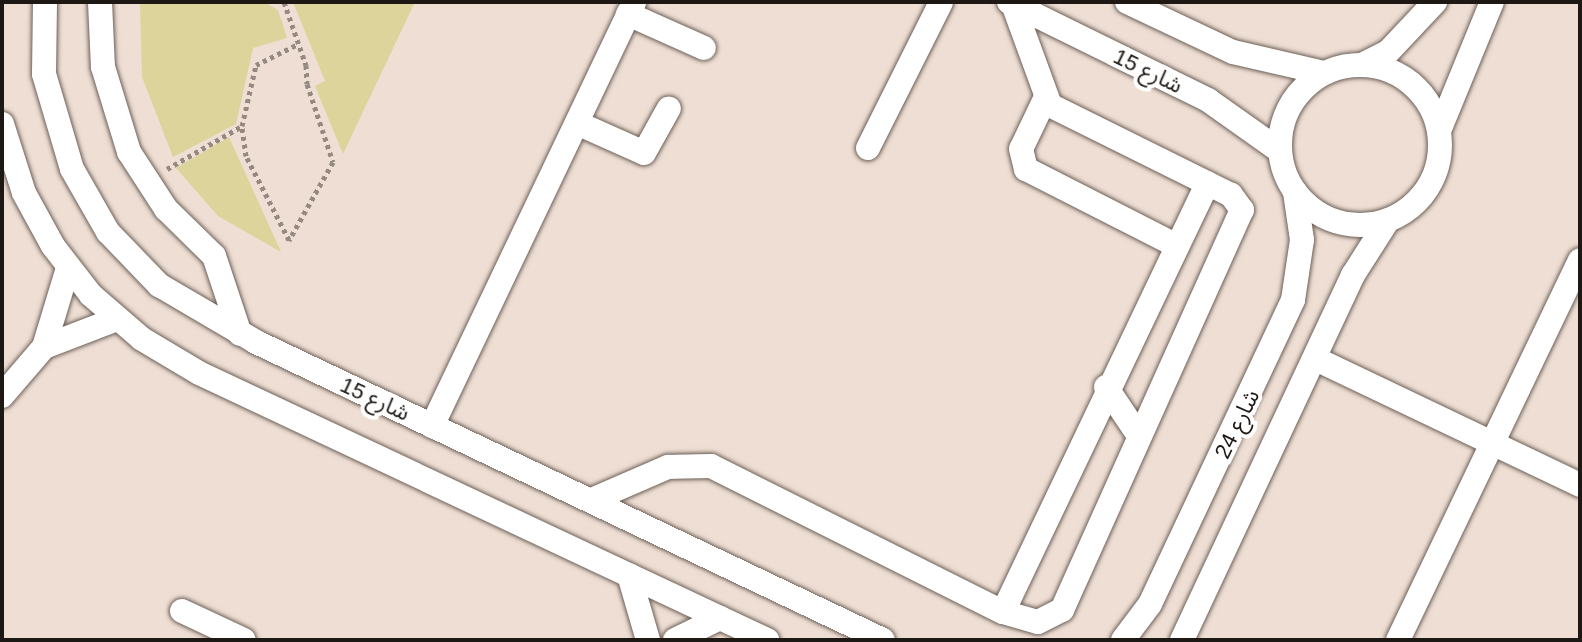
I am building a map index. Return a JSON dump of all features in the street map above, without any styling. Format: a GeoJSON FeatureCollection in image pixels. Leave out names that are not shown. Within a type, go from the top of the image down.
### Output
{"type":"FeatureCollection","features":[{"type":"Feature","properties":{"kind":"street","name":"شارع 15"},"geometry":{"type":"LineString","coordinates":[[45,2],[42,45],[50,105],[88,202],[159,285],[240,334],[594,499],[883,640]]}},
{"type":"Feature","properties":{"kind":"street"},"geometry":{"type":"LineString","coordinates":[[100,2],[108,94],[146,181],[214,256],[240,334]]}},
{"type":"Feature","properties":{"kind":"street"},"geometry":{"type":"LineString","coordinates":[[868,148],[941,2]]}},
{"type":"Feature","properties":{"kind":"street"},"geometry":{"type":"LineString","coordinates":[[1127,2],[1164,8],[1254,59],[1324,73],[1362,65],[1388,52],[1435,2]]}},
{"type":"Feature","properties":{"kind":"street"},"geometry":{"type":"LineString","coordinates":[[1324,73],[1290,105],[1280,151],[1295,192],[1327,218],[1388,220],[1424,194],[1440,153],[1439,131],[1492,2]]}},
{"type":"Feature","properties":{"kind":"street","name":"شارع 15"},"geometry":{"type":"LineString","coordinates":[[1011,3],[1208,100],[1280,151]]}},
{"type":"Feature","properties":{"kind":"street"},"geometry":{"type":"LineString","coordinates":[[594,499],[668,467],[711,466],[1003,612],[1038,622],[1062,610],[1139,436],[1242,218],[1236,198],[1045,99],[1011,3]]}},
{"type":"Feature","properties":{"kind":"street"},"geometry":{"type":"LineString","coordinates":[[432,426],[631,8],[704,48]]}},
{"type":"Feature","properties":{"kind":"street"},"geometry":{"type":"LineString","coordinates":[[1362,65],[1413,84],[1439,131]]}},
{"type":"Feature","properties":{"kind":"street"},"geometry":{"type":"LineString","coordinates":[[1045,99],[1021,149],[1026,169],[1177,246]]}},
{"type":"Feature","properties":{"kind":"street"},"geometry":{"type":"LineString","coordinates":[[577,123],[644,153],[669,108]]}},
{"type":"Feature","properties":{"kind":"street"},"geometry":{"type":"LineString","coordinates":[[2,128],[24,193],[68,268],[117,319],[199,373],[767,640]]}},
{"type":"Feature","properties":{"kind":"street"},"geometry":{"type":"LineString","coordinates":[[1003,612],[1106,387],[1208,183]]}},
{"type":"Feature","properties":{"kind":"street","name":"شارع 24"},"geometry":{"type":"LineString","coordinates":[[1123,640],[1150,604],[1293,300],[1302,240],[1295,192]]}},
{"type":"Feature","properties":{"kind":"street","name":"شارع 24"},"geometry":{"type":"LineString","coordinates":[[1182,640],[1318,360],[1353,275],[1388,220]]}},
{"type":"Feature","properties":{"kind":"street"},"geometry":{"type":"LineString","coordinates":[[1398,640],[1580,260]]}},
{"type":"Feature","properties":{"kind":"street"},"geometry":{"type":"LineString","coordinates":[[2,396],[44,347],[68,268]]}},
{"type":"Feature","properties":{"kind":"street"},"geometry":{"type":"LineString","coordinates":[[44,347],[117,319]]}},
{"type":"Feature","properties":{"kind":"street"},"geometry":{"type":"LineString","coordinates":[[1318,360],[1580,485]]}},
{"type":"Feature","properties":{"kind":"street"},"geometry":{"type":"LineString","coordinates":[[1106,387],[1139,436]]}},
{"type":"Feature","properties":{"kind":"street"},"geometry":{"type":"LineString","coordinates":[[629,575],[648,640]]}},
{"type":"Feature","properties":{"kind":"street"},"geometry":{"type":"LineString","coordinates":[[182,611],[244,640]]}},
{"type":"Feature","properties":{"kind":"street"},"geometry":{"type":"LineString","coordinates":[[675,640],[720,618]]}},
{"type":"Feature","properties":{"kind":"path"},"geometry":{"type":"LineString","coordinates":[[284,2],[298,44],[334,166],[292,239],[283,237],[246,156],[242,126],[256,65],[298,44]]}},
{"type":"Feature","properties":{"kind":"path"},"geometry":{"type":"LineString","coordinates":[[146,181],[242,126]]}},
{"type":"Feature","properties":{"kind":"shaded area"},"geometry":{"type":"Polygon","coordinates":[[[140,2],[264,2],[278,10],[287,38],[253,48],[236,124],[173,157],[142,77],[140,2]]]}},
{"type":"Feature","properties":{"kind":"shaded area"},"geometry":{"type":"Polygon","coordinates":[[[293,2],[415,2],[343,154],[315,86],[325,81],[293,2]]]}},
{"type":"Feature","properties":{"kind":"shaded area"},"geometry":{"type":"Polygon","coordinates":[[[229,137],[281,252],[218,216],[176,168],[229,137]]]}}]}
